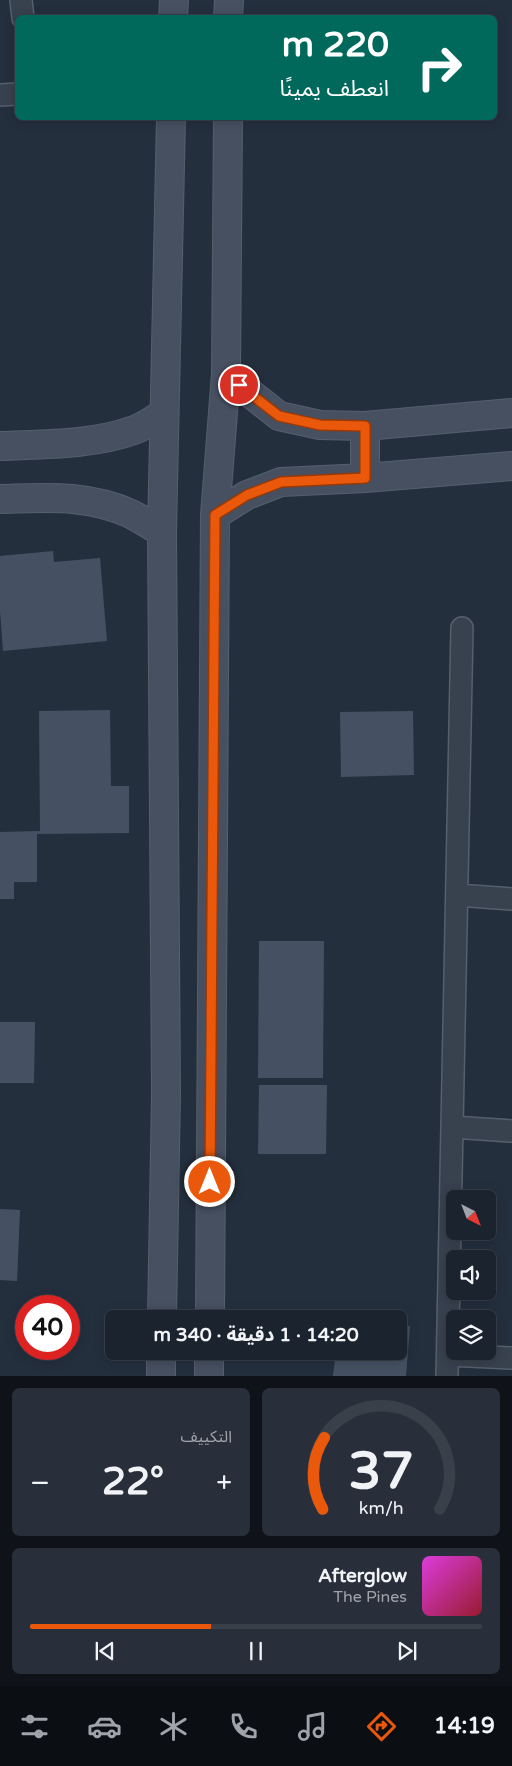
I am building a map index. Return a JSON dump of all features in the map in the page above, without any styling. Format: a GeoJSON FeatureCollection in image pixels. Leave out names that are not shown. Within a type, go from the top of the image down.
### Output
{"type":"FeatureCollection","features":[{"type":"Feature","properties":{"kind":"street"},"geometry":{"type":"LineString","coordinates":[[21,0],[23,15]]}},
{"type":"Feature","properties":{"kind":"street"},"geometry":{"type":"LineString","coordinates":[[173,15],[174,0]]}},
{"type":"Feature","properties":{"kind":"street"},"geometry":{"type":"LineString","coordinates":[[228,0],[228,15]]}},
{"type":"Feature","properties":{"kind":"street"},"geometry":{"type":"LineString","coordinates":[[0,95],[15,94]]}},
{"type":"Feature","properties":{"kind":"street"},"geometry":{"type":"LineString","coordinates":[[162,1310],[166,1094],[162,532],[171,120]]}},
{"type":"Feature","properties":{"kind":"street"},"geometry":{"type":"LineString","coordinates":[[210,1310],[215,515],[226,374],[228,120]]}},
{"type":"Feature","properties":{"kind":"street"},"geometry":{"type":"LineString","coordinates":[[226,374],[279,416],[320,425],[365,426],[512,413]]}},
{"type":"Feature","properties":{"kind":"street"},"geometry":{"type":"LineString","coordinates":[[0,446],[98,439],[135,430],[164,414]]}},
{"type":"Feature","properties":{"kind":"street"},"geometry":{"type":"LineString","coordinates":[[365,426],[365,478]]}},
{"type":"Feature","properties":{"kind":"street"},"geometry":{"type":"LineString","coordinates":[[215,515],[247,495],[281,482],[365,478],[512,466]]}},
{"type":"Feature","properties":{"kind":"street"},"geometry":{"type":"LineString","coordinates":[[0,498],[64,497],[102,504],[131,514],[162,532]]}},
{"type":"Feature","properties":{"kind":"street"},"geometry":{"type":"LineString","coordinates":[[449,1310],[462,628]]}},
{"type":"Feature","properties":{"kind":"street"},"geometry":{"type":"LineString","coordinates":[[457,895],[512,900]]}},
{"type":"Feature","properties":{"kind":"street"},"geometry":{"type":"LineString","coordinates":[[452,1127],[512,1131]]}},
{"type":"Feature","properties":{"kind":"street"},"geometry":{"type":"LineString","coordinates":[[496,1357],[512,1358]]}},
{"type":"Feature","properties":{"kind":"street"},"geometry":{"type":"LineString","coordinates":[[161,1360],[161,1376]]}},
{"type":"Feature","properties":{"kind":"street"},"geometry":{"type":"LineString","coordinates":[[209,1360],[209,1376]]}},
{"type":"Feature","properties":{"kind":"street"},"geometry":{"type":"LineString","coordinates":[[447,1376],[448,1360]]}},
{"type":"Feature","properties":{"kind":"building"},"geometry":{"type":"Polygon","coordinates":[[[53,551],[54,562],[100,558],[107,641],[3,651],[0,611],[0,556],[53,551]]]}},
{"type":"Feature","properties":{"kind":"building"},"geometry":{"type":"Polygon","coordinates":[[[110,710],[111,786],[129,786],[129,833],[37,834],[37,882],[14,882],[14,899],[0,899],[0,832],[40,831],[39,711],[110,710]]]}},
{"type":"Feature","properties":{"kind":"building"},"geometry":{"type":"Polygon","coordinates":[[[413,711],[414,775],[341,777],[340,712],[413,711]]]}},
{"type":"Feature","properties":{"kind":"building"},"geometry":{"type":"Polygon","coordinates":[[[259,941],[324,941],[323,1078],[258,1078],[259,941]]]}},
{"type":"Feature","properties":{"kind":"building"},"geometry":{"type":"Polygon","coordinates":[[[0,1022],[35,1022],[34,1083],[0,1083],[0,1022]]]}},
{"type":"Feature","properties":{"kind":"building"},"geometry":{"type":"Polygon","coordinates":[[[259,1085],[327,1085],[326,1154],[258,1154],[259,1085]]]}},
{"type":"Feature","properties":{"kind":"building"},"geometry":{"type":"Polygon","coordinates":[[[0,1209],[20,1210],[17,1281],[0,1280],[0,1209]]]}},
{"type":"Feature","properties":{"kind":"building"},"geometry":{"type":"Polygon","coordinates":[[[407,1326],[410,1326],[406,1376],[333,1376],[335,1360],[407,1360],[407,1326]]]}},
{"type":"Feature","properties":{"kind":"route"},"geometry":{"type":"LineString","coordinates":[[210,1182],[215,515],[247,495],[281,482],[365,478],[365,426],[320,425],[279,416],[239,385]]}}]}
